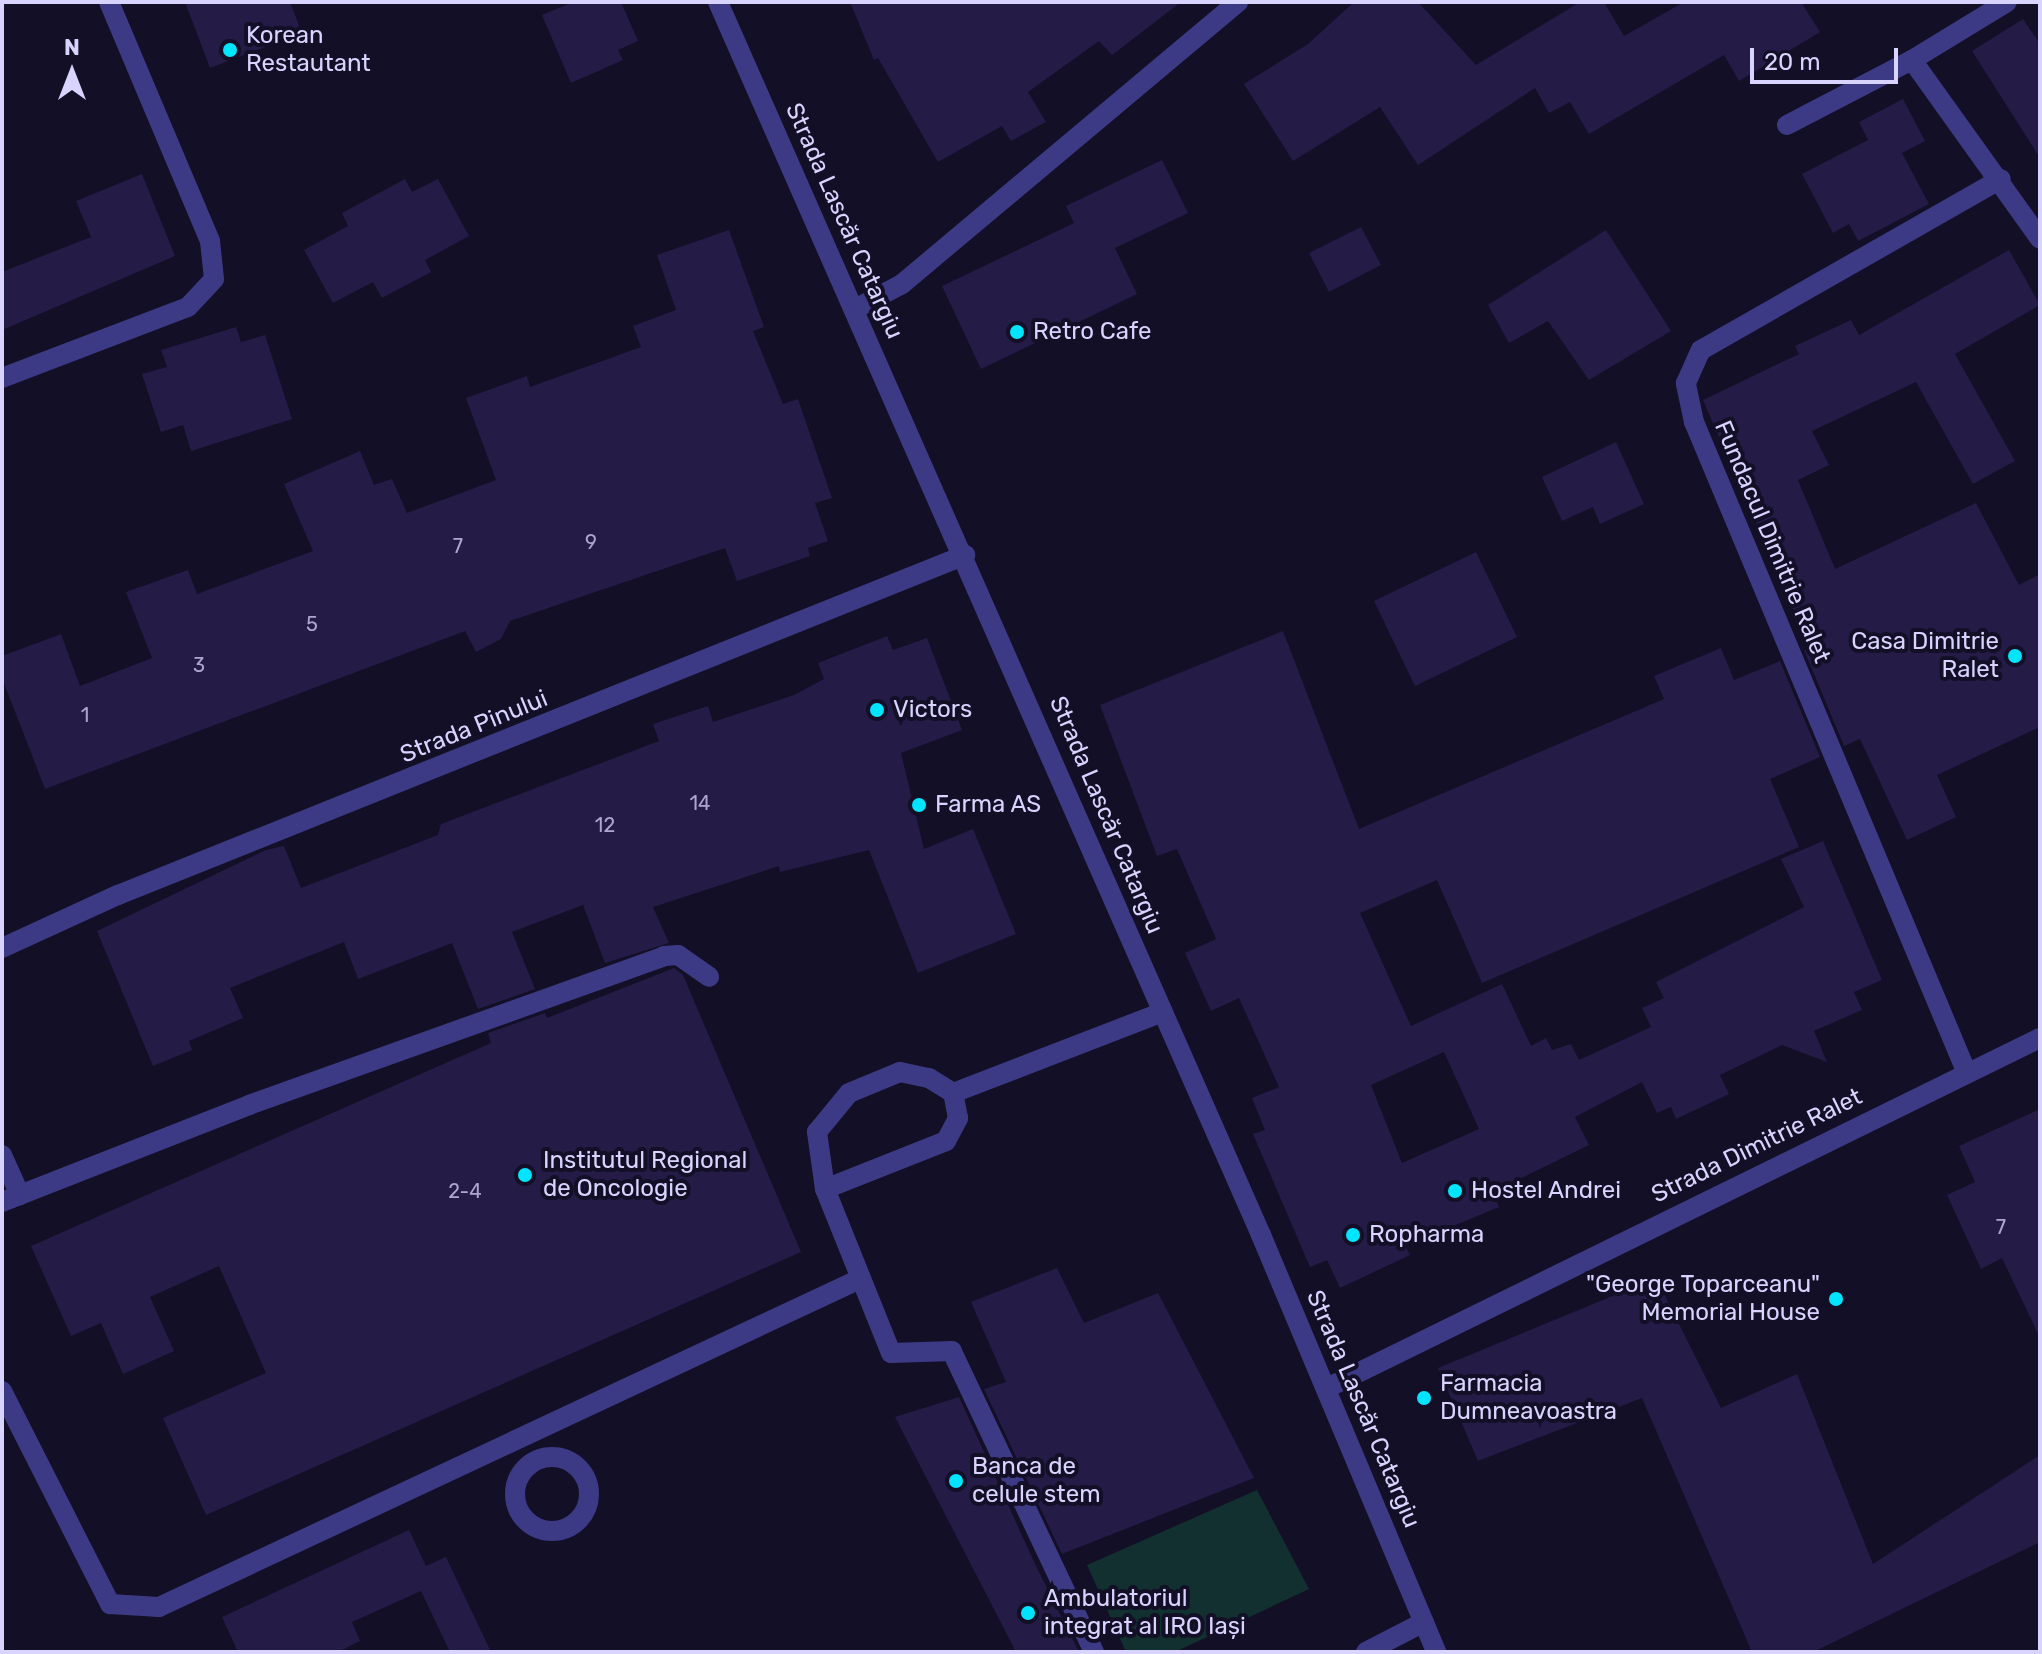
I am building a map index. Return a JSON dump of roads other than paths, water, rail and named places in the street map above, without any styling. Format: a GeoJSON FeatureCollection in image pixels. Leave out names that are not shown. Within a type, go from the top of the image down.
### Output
{"type":"FeatureCollection","features":[{"type":"Feature","properties":{"kind":"street"},"geometry":{"type":"LineString","coordinates":[[2,378],[188,307],[214,279],[210,241],[109,2]]}},
{"type":"Feature","properties":{"kind":"street","name":"Strada Lascăr Catargiu"},"geometry":{"type":"LineString","coordinates":[[718,2],[965,555],[1327,1388],[1436,1652]]}},
{"type":"Feature","properties":{"kind":"street"},"geometry":{"type":"LineString","coordinates":[[855,309],[902,284],[1238,2]]}},
{"type":"Feature","properties":{"kind":"street"},"geometry":{"type":"LineString","coordinates":[[1787,125],[1912,60],[2007,2]]}},
{"type":"Feature","properties":{"kind":"street"},"geometry":{"type":"LineString","coordinates":[[1912,60],[2001,179],[2040,239]]}},
{"type":"Feature","properties":{"kind":"street","name":"Fundacul Dimitrie Ralet"},"geometry":{"type":"LineString","coordinates":[[1966,1071],[1694,422],[1686,383],[1701,350],[2001,179]]}},
{"type":"Feature","properties":{"kind":"street","name":"Strada Pinului"},"geometry":{"type":"LineString","coordinates":[[2,948],[118,895],[965,555]]}},
{"type":"Feature","properties":{"kind":"street"},"geometry":{"type":"LineString","coordinates":[[2,1155],[11,1199],[249,1105],[664,956],[678,955],[709,977]]}},
{"type":"Feature","properties":{"kind":"street"},"geometry":{"type":"LineString","coordinates":[[953,1093],[1163,1012]]}},
{"type":"Feature","properties":{"kind":"street","name":"Strada Dimitrie Ralet"},"geometry":{"type":"LineString","coordinates":[[1327,1388],[1966,1071],[2040,1038]]}},
{"type":"Feature","properties":{"kind":"street"},"geometry":{"type":"LineString","coordinates":[[825,1189],[946,1141],[958,1118],[953,1093],[929,1078],[900,1072],[849,1093],[817,1132],[825,1189],[891,1353],[952,1351],[1094,1652]]}},
{"type":"Feature","properties":{"kind":"street"},"geometry":{"type":"LineString","coordinates":[[2,1391],[110,1604],[159,1607],[539,1433],[860,1279]]}},
{"type":"Feature","properties":{"kind":"street"},"geometry":{"type":"LineString","coordinates":[[539,1433],[547,1457]]}},
{"type":"Feature","properties":{"kind":"street"},"geometry":{"type":"LineString","coordinates":[[1366,1652],[1424,1622]]}},
{"type":"Feature","properties":{"kind":"place","name":"Korean Restautant"},"geometry":{"type":"Point","coordinates":[230,50]}},
{"type":"Feature","properties":{"kind":"place","name":"Retro Cafe"},"geometry":{"type":"Point","coordinates":[1017,332]}},
{"type":"Feature","properties":{"kind":"place","name":"Casa Dimitrie Ralet"},"geometry":{"type":"Point","coordinates":[2015,656]}},
{"type":"Feature","properties":{"kind":"place","name":"Victors"},"geometry":{"type":"Point","coordinates":[877,710]}},
{"type":"Feature","properties":{"kind":"place","name":"Farma AS"},"geometry":{"type":"Point","coordinates":[919,805]}},
{"type":"Feature","properties":{"kind":"place","name":"Institutul Regional de Oncologie"},"geometry":{"type":"Point","coordinates":[525,1175]}},
{"type":"Feature","properties":{"kind":"place","name":"Hostel Andrei"},"geometry":{"type":"Point","coordinates":[1455,1191]}},
{"type":"Feature","properties":{"kind":"place","name":"Ropharma"},"geometry":{"type":"Point","coordinates":[1353,1235]}},
{"type":"Feature","properties":{"kind":"place","name":"\"George Toparceanu\" Memorial House"},"geometry":{"type":"Point","coordinates":[1836,1299]}},
{"type":"Feature","properties":{"kind":"place","name":"Farmacia Dumneavoastra"},"geometry":{"type":"Point","coordinates":[1424,1398]}},
{"type":"Feature","properties":{"kind":"place","name":"Banca de celule stem"},"geometry":{"type":"Point","coordinates":[956,1481]}},
{"type":"Feature","properties":{"kind":"place","name":"Ambulatoriul integrat al IRO Iași"},"geometry":{"type":"Point","coordinates":[1028,1613]}}]}
